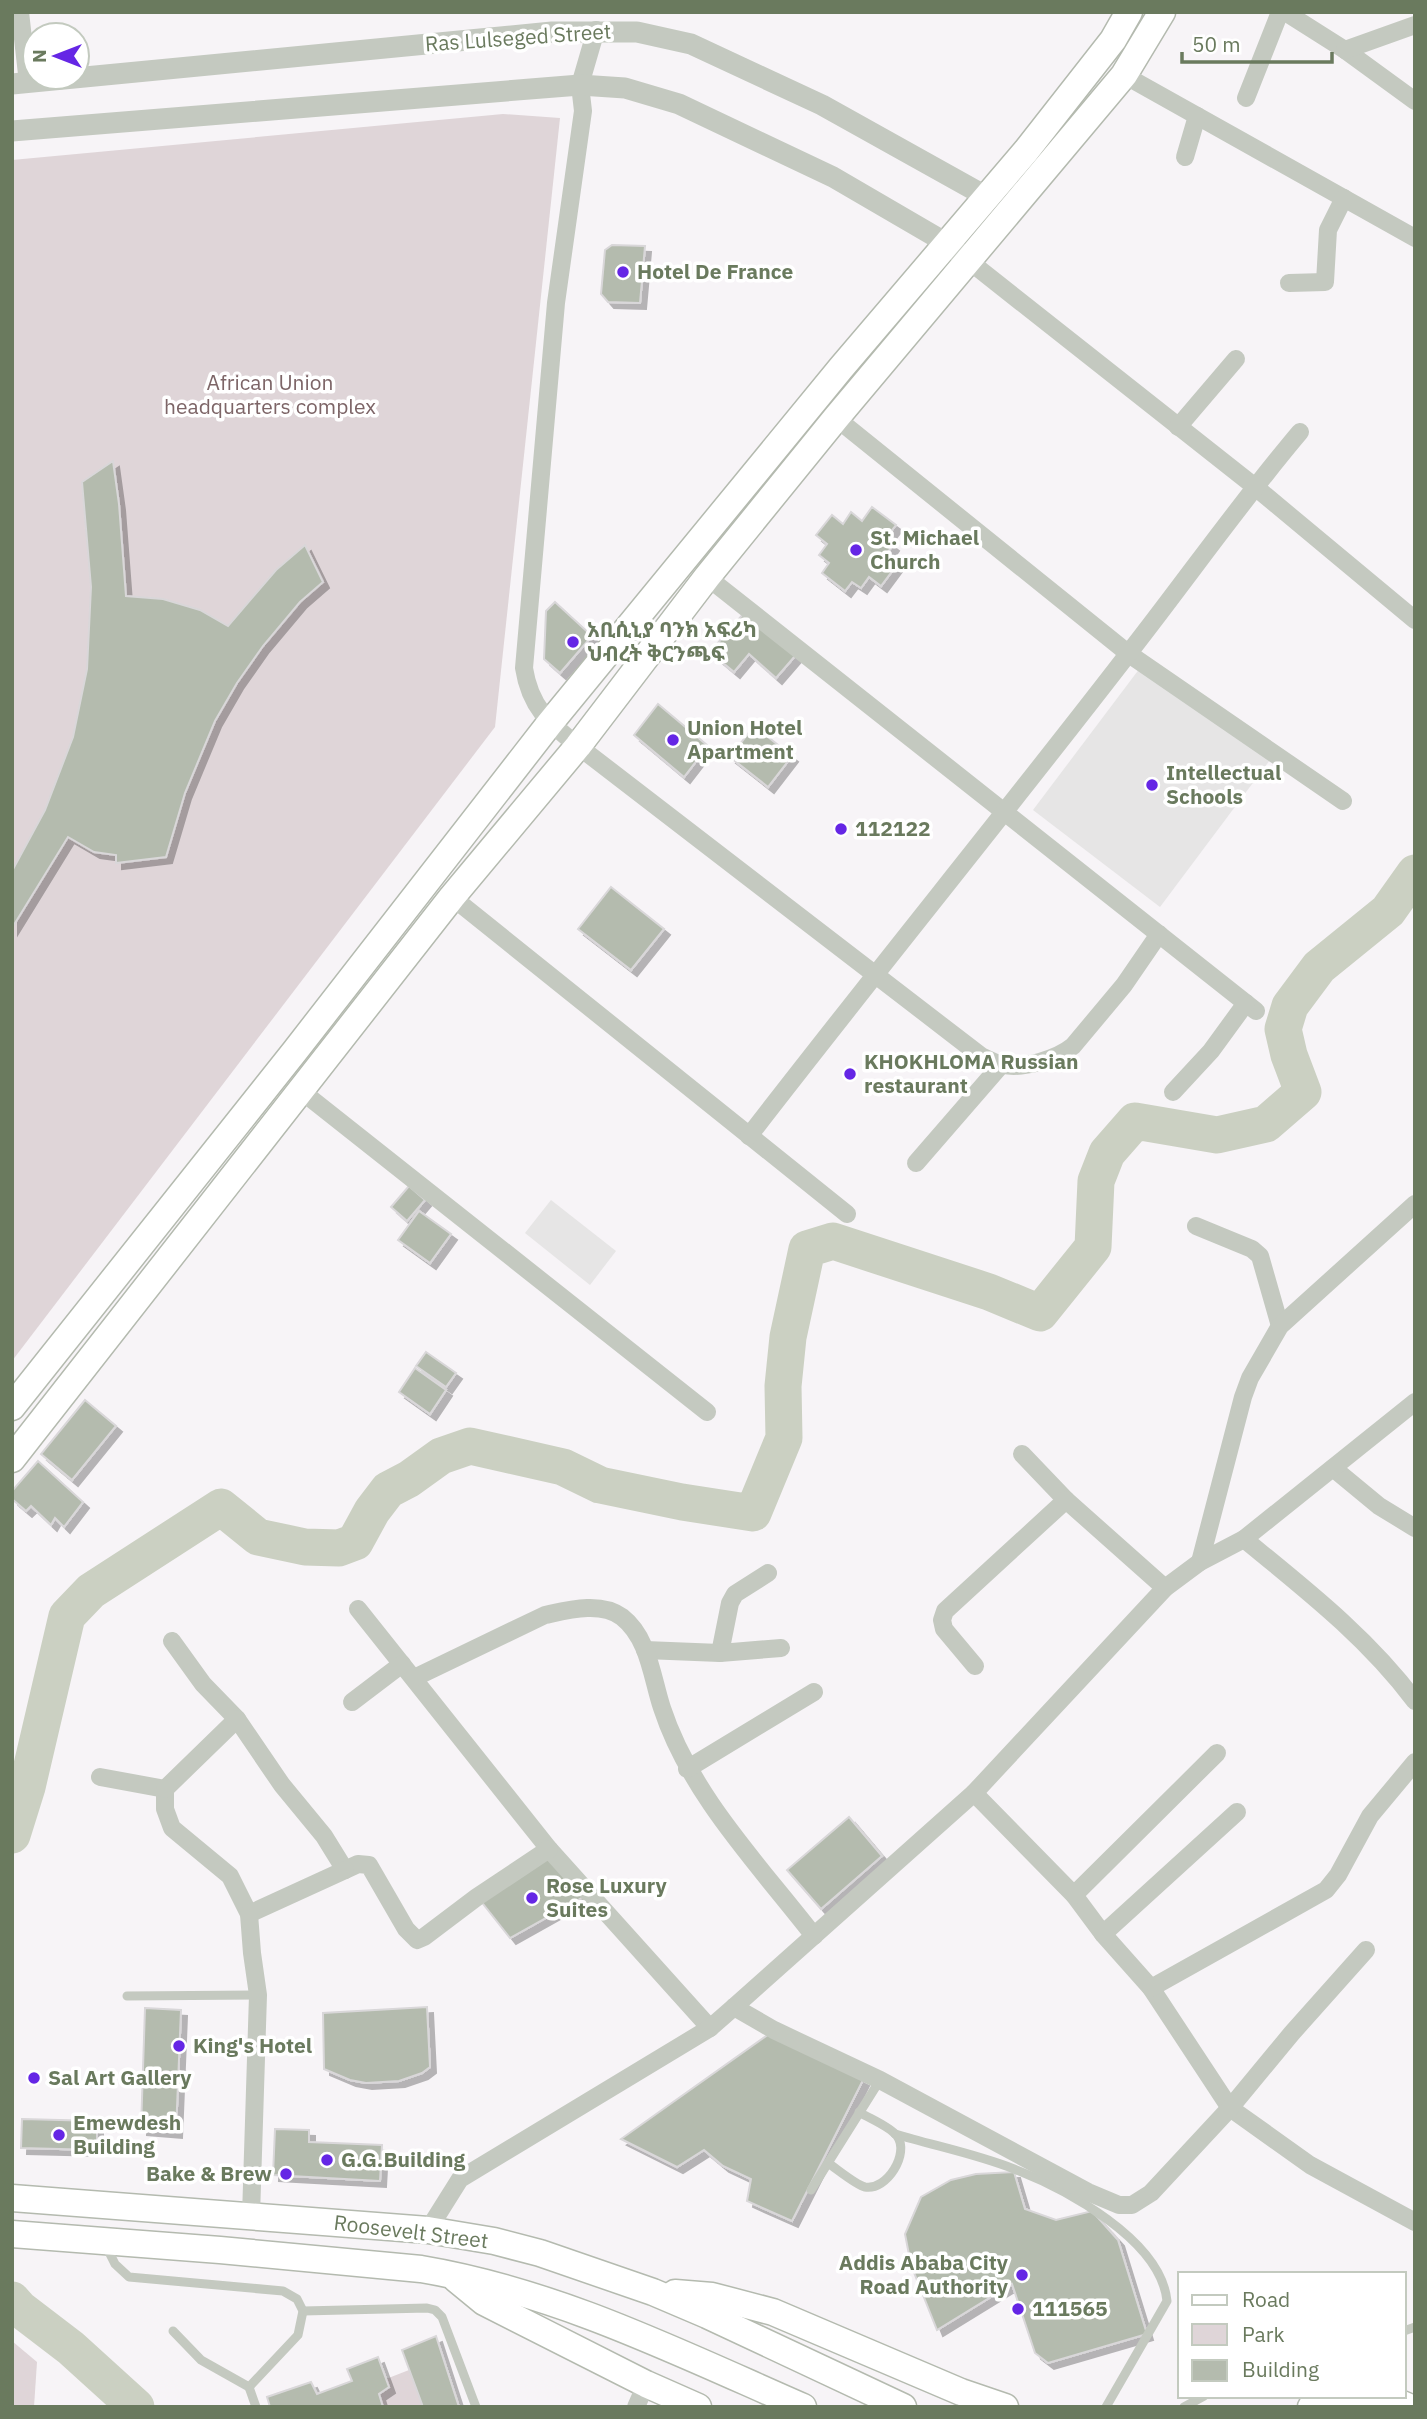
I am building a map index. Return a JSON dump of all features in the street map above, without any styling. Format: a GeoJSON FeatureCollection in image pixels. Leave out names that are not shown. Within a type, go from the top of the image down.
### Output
{"type":"FeatureCollection","features":[{"type":"Feature","properties":{"kind":"main road"},"geometry":{"type":"LineString","coordinates":[[12,1407],[295,1051],[550,723],[820,392],[987,197],[1112,40],[1129,12]]}},
{"type":"Feature","properties":{"kind":"main road"},"geometry":{"type":"LineString","coordinates":[[12,1459],[452,897],[578,746],[707,577],[836,418],[1124,75],[1162,12]]}},
{"type":"Feature","properties":{"kind":"main road"},"geometry":{"type":"LineString","coordinates":[[295,1051],[317,1068]]}},
{"type":"Feature","properties":{"kind":"main road","name":"Roosevelt Street"},"geometry":{"type":"LineString","coordinates":[[12,2198],[428,2230],[494,2241],[540,2253],[653,2292],[903,2407]]}},
{"type":"Feature","properties":{"kind":"main road","name":"Roosevelt Street"},"geometry":{"type":"LineString","coordinates":[[12,2234],[261,2253],[449,2274],[535,2295],[603,2320],[803,2407]]}},
{"type":"Feature","properties":{"kind":"main road"},"geometry":{"type":"LineString","coordinates":[[449,2274],[484,2302],[641,2395],[698,2407]]}},
{"type":"Feature","properties":{"kind":"main road"},"geometry":{"type":"LineString","coordinates":[[653,2292],[712,2296],[773,2312],[961,2392],[1004,2407]]}},
{"type":"Feature","properties":{"kind":"main road"},"geometry":{"type":"LineString","coordinates":[[1311,2407],[1355,2399],[1399,2398]]}},
{"type":"Feature","properties":{"kind":"street"},"geometry":{"type":"LineString","coordinates":[[20,12],[20,83]]}},
{"type":"Feature","properties":{"kind":"street"},"geometry":{"type":"LineString","coordinates":[[1246,98],[1283,12],[1345,50],[1415,101]]}},
{"type":"Feature","properties":{"kind":"street"},"geometry":{"type":"LineString","coordinates":[[1345,50],[1415,25]]}},
{"type":"Feature","properties":{"kind":"street"},"geometry":{"type":"LineString","coordinates":[[596,30],[580,85],[583,111],[556,303],[524,668],[527,686],[534,702],[550,723],[578,746],[981,1056],[1001,1065],[1031,1064],[1073,1046],[1124,985],[1159,934]]}},
{"type":"Feature","properties":{"kind":"street","name":"Ras Lulseged Street"},"geometry":{"type":"LineString","coordinates":[[20,83],[552,32],[637,32],[691,44],[822,105],[987,197]]}},
{"type":"Feature","properties":{"kind":"street"},"geometry":{"type":"LineString","coordinates":[[1124,75],[1415,238]]}},
{"type":"Feature","properties":{"kind":"street"},"geometry":{"type":"LineString","coordinates":[[12,131],[580,85],[625,88],[679,104],[833,177],[948,244],[1254,486],[1415,620]]}},
{"type":"Feature","properties":{"kind":"street"},"geometry":{"type":"LineString","coordinates":[[1185,157],[1197,116]]}},
{"type":"Feature","properties":{"kind":"street"},"geometry":{"type":"LineString","coordinates":[[1289,284],[1325,282],[1328,230],[1344,198]]}},
{"type":"Feature","properties":{"kind":"street"},"geometry":{"type":"LineString","coordinates":[[1178,427],[1236,359]]}},
{"type":"Feature","properties":{"kind":"street"},"geometry":{"type":"LineString","coordinates":[[836,418],[1129,654],[1343,800]]}},
{"type":"Feature","properties":{"kind":"street"},"geometry":{"type":"LineString","coordinates":[[749,1136],[874,974],[1129,654],[1254,486],[1300,432]]}},
{"type":"Feature","properties":{"kind":"street"},"geometry":{"type":"LineString","coordinates":[[707,577],[1251,1007],[1173,1091]]}},
{"type":"Feature","properties":{"kind":"street"},"geometry":{"type":"LineString","coordinates":[[452,897],[847,1214]]}},
{"type":"Feature","properties":{"kind":"street"},"geometry":{"type":"LineString","coordinates":[[916,1163],[1001,1065]]}},
{"type":"Feature","properties":{"kind":"street"},"geometry":{"type":"LineString","coordinates":[[300,1090],[708,1412]]}},
{"type":"Feature","properties":{"kind":"street"},"geometry":{"type":"LineString","coordinates":[[1200,1562],[1243,1397],[1250,1378],[1280,1326],[1415,1205]]}},
{"type":"Feature","properties":{"kind":"street"},"geometry":{"type":"LineString","coordinates":[[1196,1226],[1260,1256],[1266,1268],[1280,1326]]}},
{"type":"Feature","properties":{"kind":"street"},"geometry":{"type":"LineString","coordinates":[[428,2230],[460,2179],[710,2028],[974,1794],[1165,1588],[1200,1562],[1244,1539],[1415,1402]]}},
{"type":"Feature","properties":{"kind":"street"},"geometry":{"type":"LineString","coordinates":[[1022,1454],[1066,1500],[1165,1588]]}},
{"type":"Feature","properties":{"kind":"street"},"geometry":{"type":"LineString","coordinates":[[1333,1468],[1380,1506],[1415,1528]]}},
{"type":"Feature","properties":{"kind":"street"},"geometry":{"type":"LineString","coordinates":[[975,1667],[944,1629],[942,1620],[945,1611],[1066,1500]]}},
{"type":"Feature","properties":{"kind":"street"},"geometry":{"type":"LineString","coordinates":[[1244,1539],[1342,1619],[1396,1676],[1415,1701]]}},
{"type":"Feature","properties":{"kind":"street"},"geometry":{"type":"LineString","coordinates":[[720,1653],[730,1603],[735,1594],[768,1573]]}},
{"type":"Feature","properties":{"kind":"street"},"geometry":{"type":"LineString","coordinates":[[358,1609],[549,1849],[710,2028]]}},
{"type":"Feature","properties":{"kind":"street"},"geometry":{"type":"LineString","coordinates":[[352,1702],[408,1671],[545,1615],[567,1610],[606,1609],[620,1615],[632,1626],[645,1650],[662,1709],[687,1769],[814,1936]]}},
{"type":"Feature","properties":{"kind":"street"},"geometry":{"type":"LineString","coordinates":[[172,1640],[203,1684],[237,1719],[282,1785],[324,1836],[345,1870]]}},
{"type":"Feature","properties":{"kind":"street"},"geometry":{"type":"LineString","coordinates":[[645,1650],[720,1653],[781,1648]]}},
{"type":"Feature","properties":{"kind":"street"},"geometry":{"type":"LineString","coordinates":[[687,1769],[814,1692]]}},
{"type":"Feature","properties":{"kind":"street"},"geometry":{"type":"LineString","coordinates":[[237,1719],[165,1788],[165,1810],[172,1828],[230,1876],[249,1914],[258,1995],[251,2217]]}},
{"type":"Feature","properties":{"kind":"street"},"geometry":{"type":"LineString","coordinates":[[1074,1895],[1217,1753]]}},
{"type":"Feature","properties":{"kind":"street"},"geometry":{"type":"LineString","coordinates":[[1151,1988],[1326,1890],[1338,1875],[1370,1816],[1415,1762]]}},
{"type":"Feature","properties":{"kind":"street"},"geometry":{"type":"LineString","coordinates":[[100,1777],[165,1788]]}},
{"type":"Feature","properties":{"kind":"street"},"geometry":{"type":"LineString","coordinates":[[974,1794],[1074,1895],[1103,1934],[1151,1988],[1230,2108],[1310,2165],[1415,2222]]}},
{"type":"Feature","properties":{"kind":"street"},"geometry":{"type":"LineString","coordinates":[[1103,1934],[1237,1812]]}},
{"type":"Feature","properties":{"kind":"street"},"geometry":{"type":"LineString","coordinates":[[249,1914],[358,1864],[369,1865],[411,1936],[417,1940],[549,1849]]}},
{"type":"Feature","properties":{"kind":"street"},"geometry":{"type":"LineString","coordinates":[[734,2007],[774,2030],[880,2080],[1088,2192],[1119,2204],[1132,2204],[1151,2193],[1230,2108],[1366,1950]]}},
{"type":"Feature","properties":{"kind":"lane"},"geometry":{"type":"LineString","coordinates":[[127,1996],[258,1995]]}},
{"type":"Feature","properties":{"kind":"lane"},"geometry":{"type":"LineString","coordinates":[[811,2190],[880,2080]]}},
{"type":"Feature","properties":{"kind":"lane"},"geometry":{"type":"LineString","coordinates":[[859,2112],[895,2134],[1014,2169],[1071,2197],[1104,2217],[1153,2262],[1164,2282],[1167,2301],[1106,2407]]}},
{"type":"Feature","properties":{"kind":"lane"},"geometry":{"type":"LineString","coordinates":[[828,2163],[864,2187],[876,2186],[886,2181],[901,2154],[900,2142],[895,2134]]}},
{"type":"Feature","properties":{"kind":"lane"},"geometry":{"type":"LineString","coordinates":[[104,2242],[116,2264],[128,2277],[283,2291],[297,2299],[303,2311],[298,2334],[248,2387]]}},
{"type":"Feature","properties":{"kind":"lane"},"geometry":{"type":"LineString","coordinates":[[303,2311],[435,2310],[442,2317],[476,2407]]}},
{"type":"Feature","properties":{"kind":"lane"},"geometry":{"type":"LineString","coordinates":[[173,2331],[201,2360],[248,2387],[256,2407]]}},
{"type":"Feature","properties":{"kind":"lane"},"geometry":{"type":"LineString","coordinates":[[1184,2407],[1200,2398]]}},
{"type":"Feature","properties":{"kind":"shaded area","name":"Intellectual Schools"},"geometry":{"type":"Polygon","coordinates":[[[1143,664],[1270,760],[1160,907],[1033,810],[1143,664]]]}},
{"type":"Feature","properties":{"kind":"shaded area"},"geometry":{"type":"Polygon","coordinates":[[[551,1200],[616,1251],[590,1285],[525,1233],[551,1200]]]}},
{"type":"Feature","properties":{"kind":"green space","name":"African Union headquarters complex"},"geometry":{"type":"Polygon","coordinates":[[[503,114],[560,118],[495,727],[12,1361],[12,160],[503,114]]]}},
{"type":"Feature","properties":{"kind":"green space"},"geometry":{"type":"Polygon","coordinates":[[[12,2341],[37,2362],[34,2407],[12,2407],[12,2341]]]}},
{"type":"Feature","properties":{"kind":"green space"},"geometry":{"type":"Polygon","coordinates":[[[409,2370],[423,2407],[383,2407],[379,2394],[389,2387],[386,2379],[409,2370]]]}},
{"type":"Feature","properties":{"kind":"building","name":"Hotel De France"},"geometry":{"type":"Polygon","coordinates":[[[612,245],[645,246],[640,303],[608,302],[601,294],[605,250],[612,245]]]}},
{"type":"Feature","properties":{"kind":"building"},"geometry":{"type":"Polygon","coordinates":[[[113,461],[126,596],[163,599],[200,610],[228,626],[276,570],[305,545],[323,582],[300,602],[263,646],[215,721],[185,793],[166,857],[116,863],[116,855],[94,852],[68,837],[12,928],[12,871],[45,810],[73,737],[87,669],[91,587],[82,482],[113,461]]]}},
{"type":"Feature","properties":{"kind":"building","name":"St. Michael Church"},"geometry":{"type":"Polygon","coordinates":[[[872,507],[896,525],[885,539],[893,545],[885,556],[896,566],[881,586],[869,577],[861,588],[852,582],[845,591],[822,573],[829,563],[819,555],[827,544],[816,535],[832,515],[843,524],[851,512],[862,521],[872,507]]]}},
{"type":"Feature","properties":{"kind":"building"},"geometry":{"type":"Polygon","coordinates":[[[555,602],[592,636],[560,673],[544,659],[546,611],[555,602]]]}},
{"type":"Feature","properties":{"kind":"building"},"geometry":{"type":"Polygon","coordinates":[[[745,612],[795,656],[776,678],[749,654],[734,672],[710,652],[745,612]]]}},
{"type":"Feature","properties":{"kind":"building"},"geometry":{"type":"Polygon","coordinates":[[[658,704],[708,746],[684,777],[634,735],[658,704]]]}},
{"type":"Feature","properties":{"kind":"building"},"geometry":{"type":"Polygon","coordinates":[[[754,726],[792,756],[768,787],[730,757],[754,726]]]}},
{"type":"Feature","properties":{"kind":"building"},"geometry":{"type":"Polygon","coordinates":[[[611,887],[664,929],[631,970],[578,929],[611,887]]]}},
{"type":"Feature","properties":{"kind":"building"},"geometry":{"type":"Polygon","coordinates":[[[409,1186],[425,1200],[407,1221],[391,1207],[409,1186]]]}},
{"type":"Feature","properties":{"kind":"building"},"geometry":{"type":"Polygon","coordinates":[[[419,1211],[451,1234],[430,1263],[398,1240],[419,1211]]]}},
{"type":"Feature","properties":{"kind":"building"},"geometry":{"type":"Polygon","coordinates":[[[426,1352],[456,1373],[446,1387],[416,1366],[426,1352]]]}},
{"type":"Feature","properties":{"kind":"building"},"geometry":{"type":"Polygon","coordinates":[[[415,1368],[446,1390],[430,1414],[399,1392],[415,1368]]]}},
{"type":"Feature","properties":{"kind":"building"},"geometry":{"type":"Polygon","coordinates":[[[85,1400],[116,1426],[72,1480],[41,1454],[85,1400]]]}},
{"type":"Feature","properties":{"kind":"building"},"geometry":{"type":"Polygon","coordinates":[[[38,1461],[83,1502],[64,1527],[55,1518],[51,1525],[31,1506],[26,1511],[12,1499],[12,1491],[38,1461]]]}},
{"type":"Feature","properties":{"kind":"building"},"geometry":{"type":"Polygon","coordinates":[[[849,1817],[882,1856],[821,1909],[787,1870],[849,1817]]]}},
{"type":"Feature","properties":{"kind":"building","name":"Rose Luxury Suites"},"geometry":{"type":"Polygon","coordinates":[[[549,1854],[585,1896],[510,1938],[480,1900],[549,1854]]]}},
{"type":"Feature","properties":{"kind":"building"},"geometry":{"type":"Polygon","coordinates":[[[427,2007],[430,2067],[422,2073],[399,2081],[366,2083],[350,2080],[324,2069],[323,2013],[427,2007]]]}},
{"type":"Feature","properties":{"kind":"building"},"geometry":{"type":"Polygon","coordinates":[[[145,2008],[181,2010],[176,2132],[141,2129],[145,2008]]]}},
{"type":"Feature","properties":{"kind":"building"},"geometry":{"type":"Polygon","coordinates":[[[769,2034],[863,2080],[792,2221],[747,2201],[751,2179],[723,2166],[704,2150],[677,2167],[621,2139],[769,2034]]]}},
{"type":"Feature","properties":{"kind":"building","name":"Emewdesh Building"},"geometry":{"type":"Polygon","coordinates":[[[22,2119],[97,2121],[97,2150],[21,2148],[22,2119]]]}},
{"type":"Feature","properties":{"kind":"building","name":"G.G.Building"},"geometry":{"type":"Polygon","coordinates":[[[275,2129],[309,2130],[309,2142],[382,2145],[380,2181],[273,2175],[275,2129]]]}},
{"type":"Feature","properties":{"kind":"building","name":"Addis Ababa City Road Authority"},"geometry":{"type":"Polygon","coordinates":[[[1014,2172],[1025,2209],[1056,2220],[1092,2211],[1118,2240],[1147,2334],[1048,2363],[1035,2353],[1012,2284],[937,2330],[911,2265],[905,2234],[921,2197],[951,2180],[976,2174],[1014,2172]]]}},
{"type":"Feature","properties":{"kind":"building"},"geometry":{"type":"Polygon","coordinates":[[[436,2336],[459,2407],[423,2407],[402,2350],[436,2336]]]}},
{"type":"Feature","properties":{"kind":"building"},"geometry":{"type":"Polygon","coordinates":[[[378,2357],[389,2387],[379,2394],[383,2407],[270,2407],[267,2397],[311,2382],[317,2394],[352,2381],[347,2369],[378,2357]]]}},
{"type":"Feature","properties":{"kind":"waterway"},"geometry":{"type":"LineString","coordinates":[[12,1835],[27,1787],[67,1616],[91,1591],[221,1507],[258,1537],[305,1547],[339,1548],[355,1542],[372,1511],[388,1490],[441,1456],[470,1446],[563,1467],[600,1485],[753,1513],[784,1438],[783,1386],[788,1337],[807,1249],[833,1241],[989,1292],[1040,1313],[1093,1247],[1096,1181],[1107,1153],[1135,1121],[1217,1135],[1266,1124],[1303,1092],[1289,1055],[1283,1029],[1290,1006],[1319,967],[1388,911],[1415,873]]}},
{"type":"Feature","properties":{"kind":"waterway"},"geometry":{"type":"LineString","coordinates":[[12,2300],[71,2348],[136,2407]]}},
{"type":"Feature","properties":{"kind":"place","name":"Hotel De France"},"geometry":{"type":"Point","coordinates":[623,272]}},
{"type":"Feature","properties":{"kind":"place","name":"St. Michael Church"},"geometry":{"type":"Point","coordinates":[856,550]}},
{"type":"Feature","properties":{"kind":"place","name":"አቢሲኒያ ባንክ አፍሪካ ህብረት ቅርንጫፍ"},"geometry":{"type":"Point","coordinates":[573,642]}},
{"type":"Feature","properties":{"kind":"place","name":"Union Hotel Apartment"},"geometry":{"type":"Point","coordinates":[673,740]}},
{"type":"Feature","properties":{"kind":"place","name":"Intellectual Schools"},"geometry":{"type":"Point","coordinates":[1152,785]}},
{"type":"Feature","properties":{"kind":"place","name":"112122"},"geometry":{"type":"Point","coordinates":[841,829]}},
{"type":"Feature","properties":{"kind":"place","name":"KHOKHLOMA Russian restaurant"},"geometry":{"type":"Point","coordinates":[850,1074]}},
{"type":"Feature","properties":{"kind":"place","name":"Rose Luxury Suites"},"geometry":{"type":"Point","coordinates":[532,1898]}},
{"type":"Feature","properties":{"kind":"place","name":"King's Hotel"},"geometry":{"type":"Point","coordinates":[179,2046]}},
{"type":"Feature","properties":{"kind":"place","name":"Sal Art Gallery"},"geometry":{"type":"Point","coordinates":[34,2078]}},
{"type":"Feature","properties":{"kind":"place","name":"Emewdesh Building"},"geometry":{"type":"Point","coordinates":[59,2135]}},
{"type":"Feature","properties":{"kind":"place","name":"G.G.Building"},"geometry":{"type":"Point","coordinates":[327,2160]}},
{"type":"Feature","properties":{"kind":"place","name":"Bake & Brew"},"geometry":{"type":"Point","coordinates":[286,2174]}},
{"type":"Feature","properties":{"kind":"place","name":"Addis Ababa City Road Authority"},"geometry":{"type":"Point","coordinates":[1022,2275]}},
{"type":"Feature","properties":{"kind":"place","name":"111565"},"geometry":{"type":"Point","coordinates":[1018,2309]}}]}
